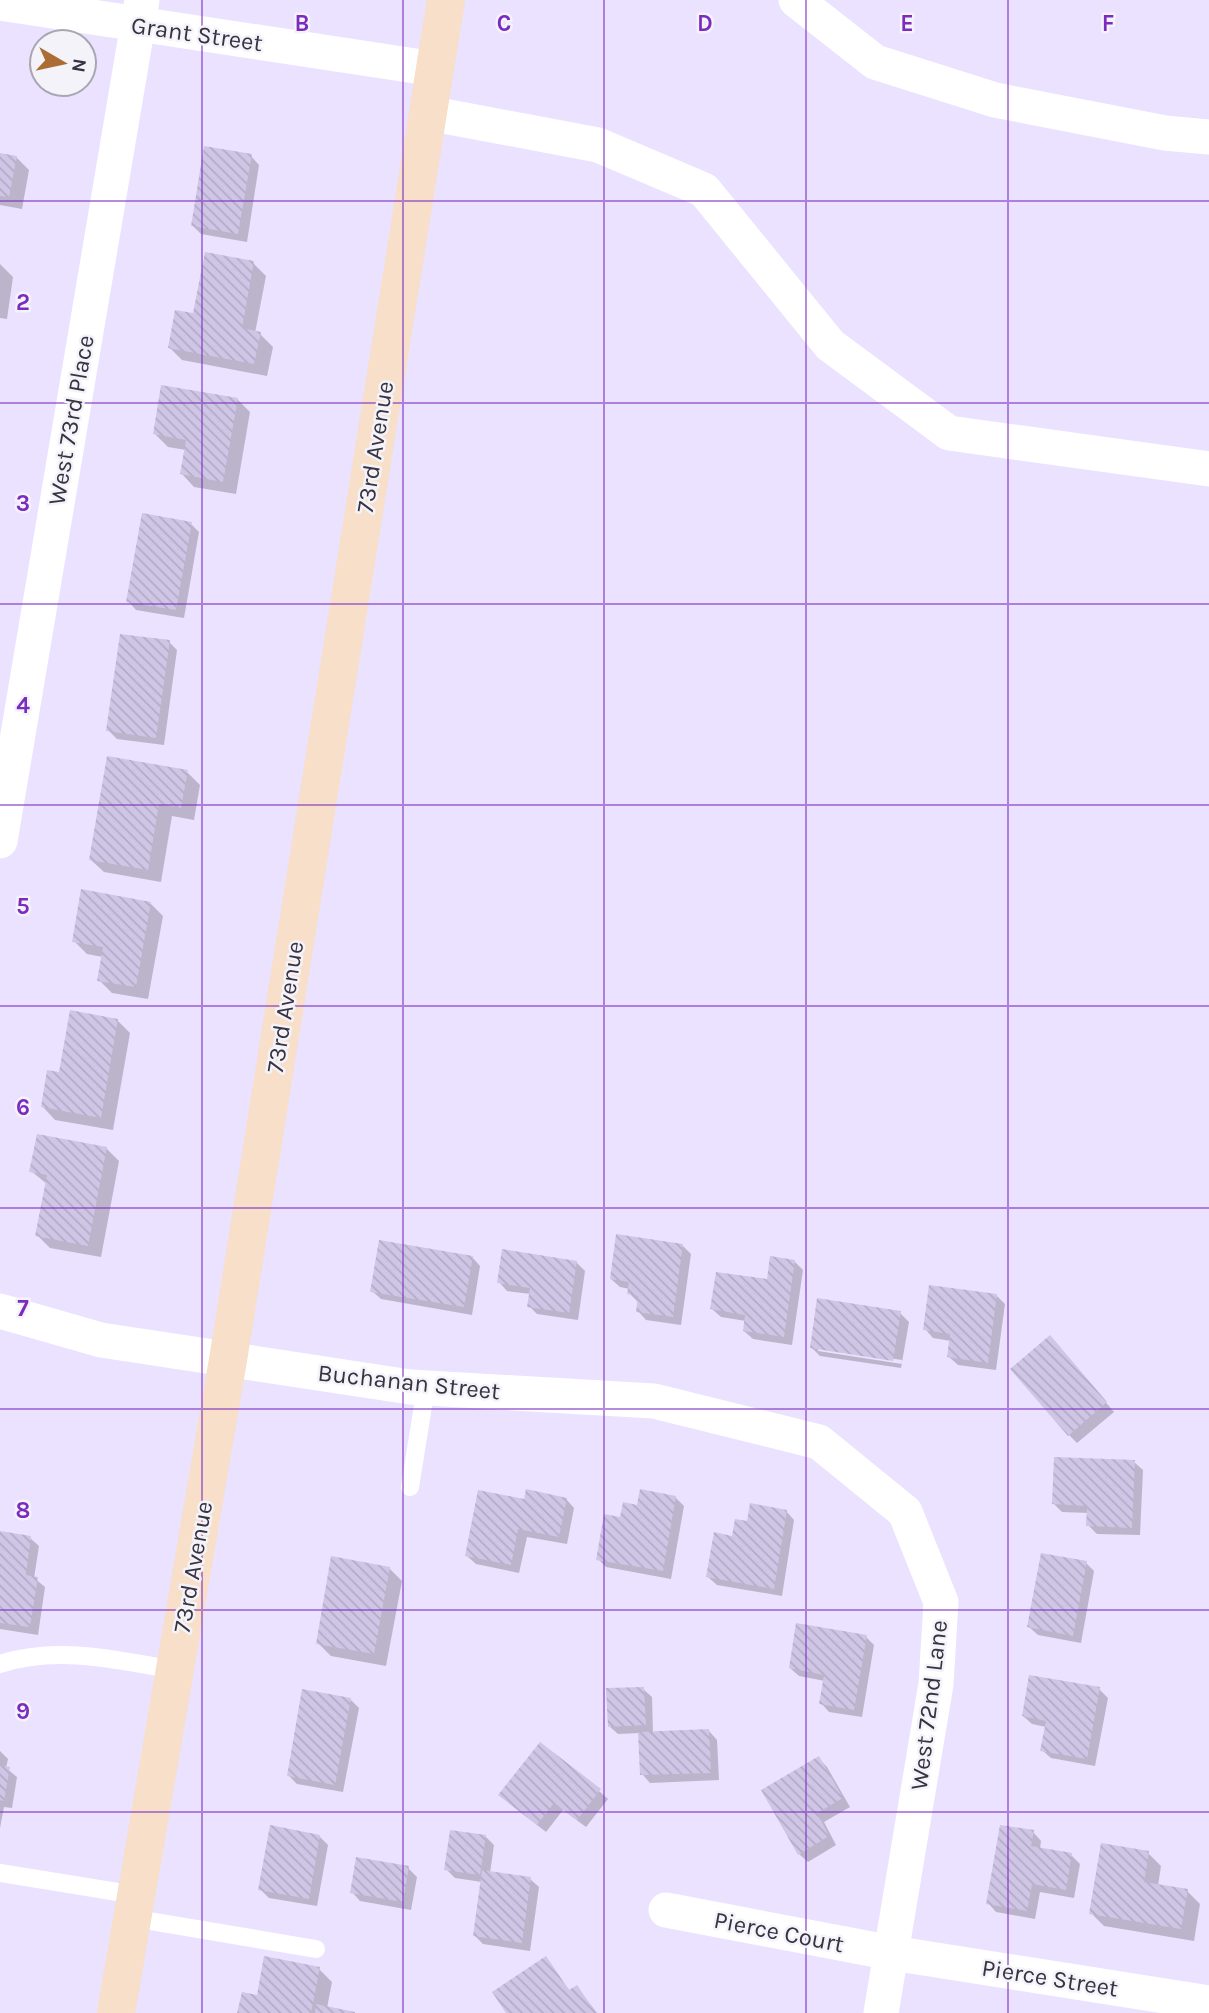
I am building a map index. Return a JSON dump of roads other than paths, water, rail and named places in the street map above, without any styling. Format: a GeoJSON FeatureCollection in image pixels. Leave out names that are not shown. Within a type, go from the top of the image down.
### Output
{"type":"FeatureCollection","features":[{"type":"Feature","properties":{"kind":"street","name":"73rd Avenue"},"geometry":{"type":"LineString","coordinates":[[116,2013],[228,1360],[446,0]]}},
{"type":"Feature","properties":{"kind":"street"},"geometry":{"type":"LineString","coordinates":[[796,0],[875,62],[995,100],[1165,133],[1209,137]]}},
{"type":"Feature","properties":{"kind":"street","name":"Grant Street"},"geometry":{"type":"LineString","coordinates":[[0,4],[140,13],[435,69]]}},
{"type":"Feature","properties":{"kind":"street","name":"West 73rd Place"},"geometry":{"type":"LineString","coordinates":[[0,841],[140,13]]}},
{"type":"Feature","properties":{"kind":"street"},"geometry":{"type":"LineString","coordinates":[[428,113],[598,145],[704,190],[830,345],[949,433],[1209,469]]}},
{"type":"Feature","properties":{"kind":"street","name":"Buchanan Street"},"geometry":{"type":"LineString","coordinates":[[0,1311],[58,1330],[101,1340],[410,1387],[654,1401],[819,1442]]}},
{"type":"Feature","properties":{"kind":"street","name":"West 72nd Lane"},"geometry":{"type":"LineString","coordinates":[[819,1442],[905,1512],[941,1602],[936,1684],[881,2013]]}},
{"type":"Feature","properties":{"kind":"street","name":"Pierce Court"},"geometry":{"type":"LineString","coordinates":[[666,1910],[892,1953]]}},
{"type":"Feature","properties":{"kind":"street","name":"Pierce Street"},"geometry":{"type":"LineString","coordinates":[[892,1953],[1209,2003]]}},
{"type":"Feature","properties":{"kind":"lane"},"geometry":{"type":"LineString","coordinates":[[410,1487],[426,1387]]}},
{"type":"Feature","properties":{"kind":"lane"},"geometry":{"type":"LineString","coordinates":[[0,1664],[64,1655],[106,1658],[175,1670]]}},
{"type":"Feature","properties":{"kind":"lane"},"geometry":{"type":"LineString","coordinates":[[0,1873],[316,1949]]}}]}
